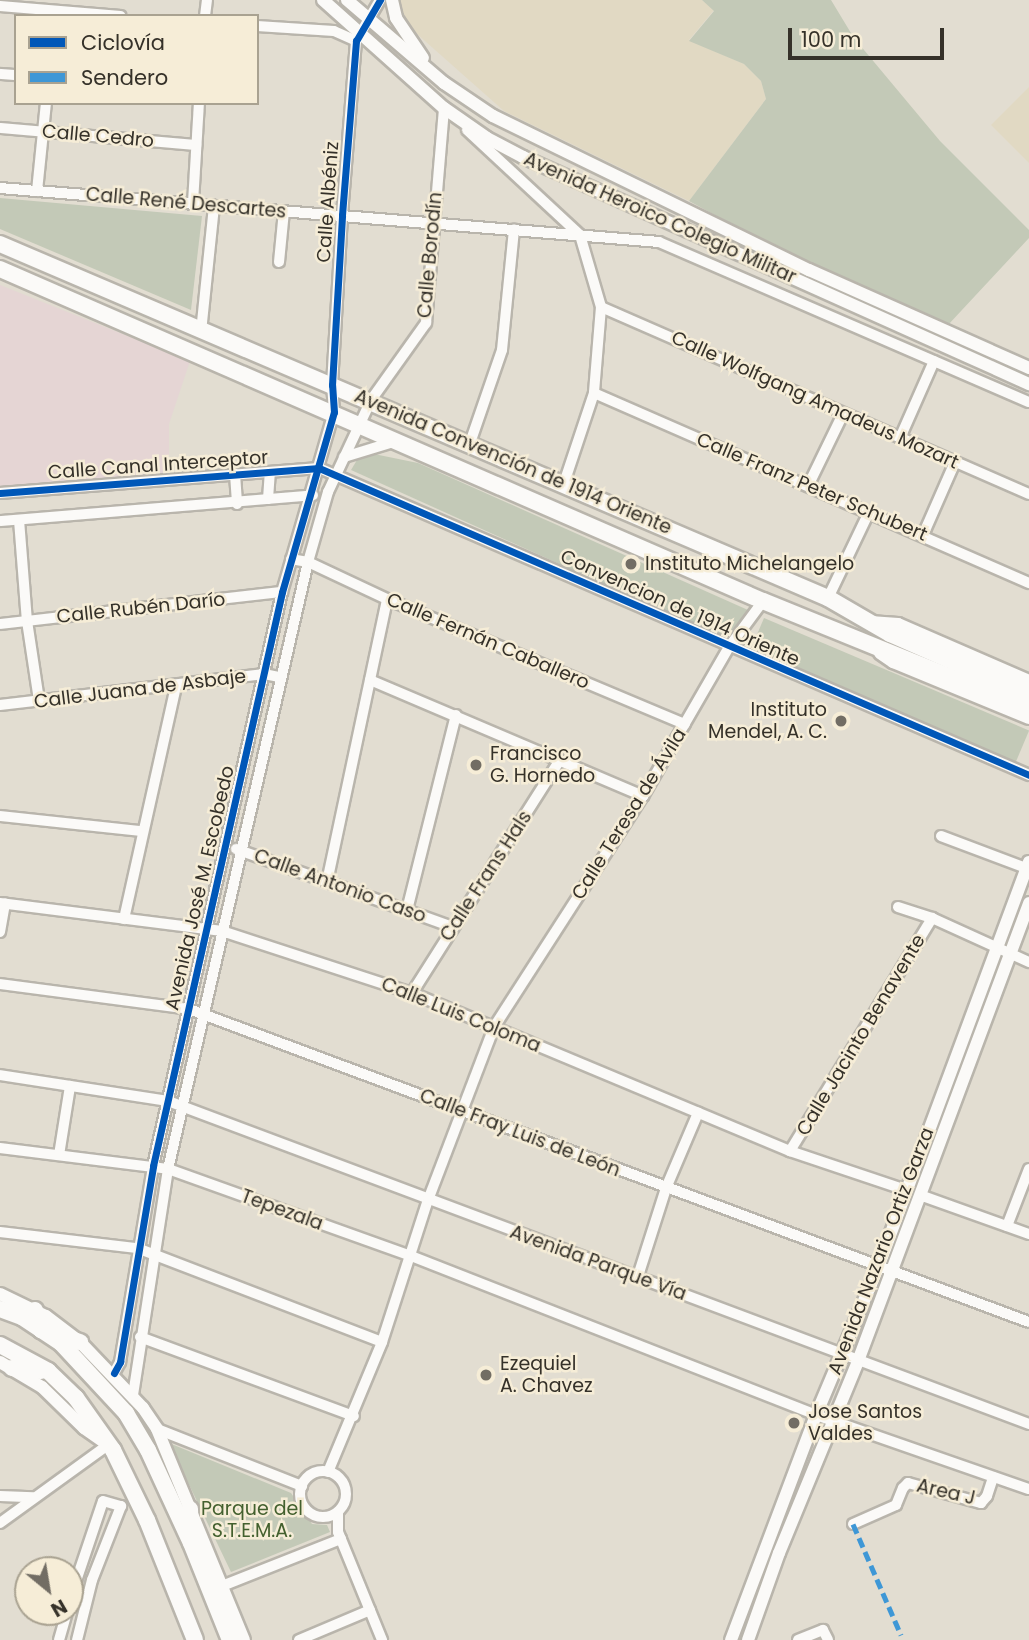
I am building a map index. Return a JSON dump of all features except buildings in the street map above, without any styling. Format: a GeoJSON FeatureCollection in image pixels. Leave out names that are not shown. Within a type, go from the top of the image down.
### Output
{"type":"FeatureCollection","features":[{"type":"Feature","properties":{"kind":"main road","name":"Avenida Convención de 1914 Oriente"},"geometry":{"type":"LineString","coordinates":[[0,244],[201,332],[371,400],[828,598],[868,622],[888,641],[1029,709]]}},
{"type":"Feature","properties":{"kind":"main road","name":"Avenida Convención de 1914 Oriente"},"geometry":{"type":"LineString","coordinates":[[0,269],[334,412],[763,601],[863,641],[888,641],[1029,695]]}},
{"type":"Feature","properties":{"kind":"main road"},"geometry":{"type":"LineString","coordinates":[[0,1309],[22,1317],[61,1343],[126,1413],[148,1450],[191,1543],[230,1640]]}},
{"type":"Feature","properties":{"kind":"main road"},"geometry":{"type":"LineString","coordinates":[[35,1310],[41,1330]]}},
{"type":"Feature","properties":{"kind":"main road"},"geometry":{"type":"LineString","coordinates":[[41,1330],[80,1342]]}},
{"type":"Feature","properties":{"kind":"main road"},"geometry":{"type":"LineString","coordinates":[[0,1345],[48,1371],[76,1398],[109,1444],[147,1520],[195,1640]]}},
{"type":"Feature","properties":{"kind":"main road"},"geometry":{"type":"LineString","coordinates":[[6,1365],[48,1371]]}},
{"type":"Feature","properties":{"kind":"main road"},"geometry":{"type":"LineString","coordinates":[[190,1509],[191,1543]]}},
{"type":"Feature","properties":{"kind":"street","name":"Avenida Heroico Colegio Militar"},"geometry":{"type":"LineString","coordinates":[[323,0],[343,17],[359,36],[444,108],[487,138],[523,158],[1029,384]]}},
{"type":"Feature","properties":{"kind":"street","name":"Calle Albéniz"},"geometry":{"type":"LineString","coordinates":[[334,412],[332,385],[342,215],[359,36],[380,0]]}},
{"type":"Feature","properties":{"kind":"street"},"geometry":{"type":"LineString","coordinates":[[392,0],[396,18],[436,76]]}},
{"type":"Feature","properties":{"kind":"street","name":"Avenida Heroico Colegio Militar"},"geometry":{"type":"LineString","coordinates":[[350,1],[436,76],[493,116],[809,270],[1029,368]]}},
{"type":"Feature","properties":{"kind":"street"},"geometry":{"type":"LineString","coordinates":[[343,17],[350,1]]}},
{"type":"Feature","properties":{"kind":"street"},"geometry":{"type":"LineString","coordinates":[[0,6],[102,14]]}},
{"type":"Feature","properties":{"kind":"street"},"geometry":{"type":"LineString","coordinates":[[259,26],[334,31],[359,36]]}},
{"type":"Feature","properties":{"kind":"street"},"geometry":{"type":"LineString","coordinates":[[37,191],[46,105]]}},
{"type":"Feature","properties":{"kind":"street"},"geometry":{"type":"LineString","coordinates":[[193,203],[199,105]]}},
{"type":"Feature","properties":{"kind":"street"},"geometry":{"type":"LineString","coordinates":[[444,108],[580,235],[601,307],[594,393],[565,483]]}},
{"type":"Feature","properties":{"kind":"street","name":"Calle Borodín"},"geometry":{"type":"LineString","coordinates":[[360,425],[371,400],[426,323],[432,222],[444,108]]}},
{"type":"Feature","properties":{"kind":"street","name":"Calle Cedro"},"geometry":{"type":"LineString","coordinates":[[0,128],[196,145]]}},
{"type":"Feature","properties":{"kind":"street","name":"Calle René Descartes"},"geometry":{"type":"LineString","coordinates":[[0,188],[580,235]]}},
{"type":"Feature","properties":{"kind":"street"},"geometry":{"type":"LineString","coordinates":[[201,332],[214,206]]}},
{"type":"Feature","properties":{"kind":"street"},"geometry":{"type":"LineString","coordinates":[[279,262],[284,211]]}},
{"type":"Feature","properties":{"kind":"street"},"geometry":{"type":"LineString","coordinates":[[470,443],[502,350],[514,230]]}},
{"type":"Feature","properties":{"kind":"street","name":"Avenida Heroico Colegio Militar"},"geometry":{"type":"LineString","coordinates":[[580,235],[659,242],[1029,402]]}},
{"type":"Feature","properties":{"kind":"street","name":"Calle Wolfgang Amadeus Mozart"},"geometry":{"type":"LineString","coordinates":[[601,307],[1029,494]]}},
{"type":"Feature","properties":{"kind":"street"},"geometry":{"type":"LineString","coordinates":[[900,438],[934,361]]}},
{"type":"Feature","properties":{"kind":"street","name":"Calle Franz Peter Schubert"},"geometry":{"type":"LineString","coordinates":[[594,393],[1029,583]]}},
{"type":"Feature","properties":{"kind":"street","name":"Avenida José M. Escobedo"},"geometry":{"type":"LineString","coordinates":[[114,1373],[120,1362],[137,1248],[153,1166],[282,592],[334,412]]}},
{"type":"Feature","properties":{"kind":"street"},"geometry":{"type":"LineString","coordinates":[[808,486],[844,414]]}},
{"type":"Feature","properties":{"kind":"street","name":"Avenida José M. Escobedo"},"geometry":{"type":"LineString","coordinates":[[133,1395],[168,1169],[280,677],[328,492],[360,425]]}},
{"type":"Feature","properties":{"kind":"street"},"geometry":{"type":"LineString","coordinates":[[344,457],[397,441]]}},
{"type":"Feature","properties":{"kind":"street"},"geometry":{"type":"LineString","coordinates":[[923,535],[956,461]]}},
{"type":"Feature","properties":{"kind":"street","name":"Calle Canal Interceptor"},"geometry":{"type":"LineString","coordinates":[[0,493],[319,468]]}},
{"type":"Feature","properties":{"kind":"street","name":"Convencion de 1914 Oriente"},"geometry":{"type":"LineString","coordinates":[[319,468],[1029,775]]}},
{"type":"Feature","properties":{"kind":"street","name":"Calle Canal Interceptor"},"geometry":{"type":"LineString","coordinates":[[268,499],[270,472]]}},
{"type":"Feature","properties":{"kind":"street","name":"Calle Canal Interceptor"},"geometry":{"type":"LineString","coordinates":[[235,474],[237,504]]}},
{"type":"Feature","properties":{"kind":"street"},"geometry":{"type":"LineString","coordinates":[[0,521],[237,504],[328,492]]}},
{"type":"Feature","properties":{"kind":"street"},"geometry":{"type":"LineString","coordinates":[[828,598],[868,514]]}},
{"type":"Feature","properties":{"kind":"street"},"geometry":{"type":"LineString","coordinates":[[19,520],[27,621],[39,700]]}},
{"type":"Feature","properties":{"kind":"street","name":"Calle Fernán Caballero"},"geometry":{"type":"LineString","coordinates":[[291,559],[308,562],[387,599],[685,724]]}},
{"type":"Feature","properties":{"kind":"street","name":"Calle Rubén Darío"},"geometry":{"type":"LineString","coordinates":[[0,624],[282,592]]}},
{"type":"Feature","properties":{"kind":"street"},"geometry":{"type":"LineString","coordinates":[[327,882],[387,599]]}},
{"type":"Feature","properties":{"kind":"street","name":"Calle Teresa de Ávila"},"geometry":{"type":"LineString","coordinates":[[328,1472],[354,1416],[382,1342],[428,1200],[494,1027],[643,796],[729,647],[763,601]]}},
{"type":"Feature","properties":{"kind":"street","name":"Avenida Convención de 1914 Oriente"},"geometry":{"type":"LineString","coordinates":[[868,622],[898,624],[1029,681]]}},
{"type":"Feature","properties":{"kind":"street","name":"Avenida Convención de 1914 Oriente"},"geometry":{"type":"LineString","coordinates":[[863,641],[893,662],[1029,718]]}},
{"type":"Feature","properties":{"kind":"street","name":"Calle Juana de Asbaje"},"geometry":{"type":"LineString","coordinates":[[0,705],[264,674],[280,677]]}},
{"type":"Feature","properties":{"kind":"street"},"geometry":{"type":"LineString","coordinates":[[370,680],[643,796]]}},
{"type":"Feature","properties":{"kind":"street"},"geometry":{"type":"LineString","coordinates":[[124,919],[141,831],[176,686]]}},
{"type":"Feature","properties":{"kind":"street"},"geometry":{"type":"LineString","coordinates":[[407,910],[456,715]]}},
{"type":"Feature","properties":{"kind":"street","name":"Calle Frans Hals"},"geometry":{"type":"LineString","coordinates":[[412,993],[560,760]]}},
{"type":"Feature","properties":{"kind":"street"},"geometry":{"type":"LineString","coordinates":[[0,816],[141,831]]}},
{"type":"Feature","properties":{"kind":"street"},"geometry":{"type":"LineString","coordinates":[[941,836],[1028,866]]}},
{"type":"Feature","properties":{"kind":"street","name":"Calle Antonio Caso"},"geometry":{"type":"LineString","coordinates":[[226,846],[453,927]]}},
{"type":"Feature","properties":{"kind":"street","name":"Avenida Nazario Ortiz Garza"},"geometry":{"type":"LineString","coordinates":[[748,1640],[920,1195],[1028,866]]}},
{"type":"Feature","properties":{"kind":"street"},"geometry":{"type":"LineString","coordinates":[[0,932],[2,903]]}},
{"type":"Feature","properties":{"kind":"street","name":"Calle Luis Coloma"},"geometry":{"type":"LineString","coordinates":[[2,903],[222,931],[412,993],[790,1151],[906,1190]]}},
{"type":"Feature","properties":{"kind":"street","name":"Avenida Nazario Ortiz Garza"},"geometry":{"type":"LineString","coordinates":[[731,1640],[816,1415],[879,1265],[906,1190],[1002,950],[1029,903]]}},
{"type":"Feature","properties":{"kind":"street"},"geometry":{"type":"LineString","coordinates":[[898,907],[932,918],[1029,962]]}},
{"type":"Feature","properties":{"kind":"street","name":"Calle Jacinto Benavente"},"geometry":{"type":"LineString","coordinates":[[790,1151],[932,918]]}},
{"type":"Feature","properties":{"kind":"street","name":"Calle Fray Luis de León"},"geometry":{"type":"LineString","coordinates":[[0,984],[189,1009],[1029,1322]]}},
{"type":"Feature","properties":{"kind":"street","name":"Avenida Parque Vía"},"geometry":{"type":"LineString","coordinates":[[0,1075],[168,1101],[1029,1424]]}},
{"type":"Feature","properties":{"kind":"street"},"geometry":{"type":"LineString","coordinates":[[59,1155],[70,1086]]}},
{"type":"Feature","properties":{"kind":"street"},"geometry":{"type":"LineString","coordinates":[[638,1276],[666,1188],[698,1113]]}},
{"type":"Feature","properties":{"kind":"street","name":"Tepezala"},"geometry":{"type":"LineString","coordinates":[[0,1148],[168,1169],[411,1256]]}},
{"type":"Feature","properties":{"kind":"street"},"geometry":{"type":"LineString","coordinates":[[1007,1226],[1029,1170]]}},
{"type":"Feature","properties":{"kind":"street"},"geometry":{"type":"LineString","coordinates":[[920,1195],[1029,1234]]}},
{"type":"Feature","properties":{"kind":"street"},"geometry":{"type":"LineString","coordinates":[[0,1232],[137,1248],[382,1342]]}},
{"type":"Feature","properties":{"kind":"street"},"geometry":{"type":"LineString","coordinates":[[411,1256],[816,1415],[1029,1489]]}},
{"type":"Feature","properties":{"kind":"street"},"geometry":{"type":"LineString","coordinates":[[0,1294],[35,1310],[80,1342],[114,1373],[157,1429],[244,1640]]}},
{"type":"Feature","properties":{"kind":"street"},"geometry":{"type":"LineString","coordinates":[[140,1337],[354,1416]]}},
{"type":"Feature","properties":{"kind":"street"},"geometry":{"type":"LineString","coordinates":[[0,1523],[109,1444],[84,1428],[42,1387],[6,1365]]}},
{"type":"Feature","properties":{"kind":"street"},"geometry":{"type":"LineString","coordinates":[[157,1429],[302,1486]]}},
{"type":"Feature","properties":{"kind":"street"},"geometry":{"type":"LineString","coordinates":[[302,1486],[316,1472],[328,1472],[340,1478],[346,1489],[345,1502],[338,1512],[339,1536],[382,1640]]}},
{"type":"Feature","properties":{"kind":"street","name":"Area J"},"geometry":{"type":"LineString","coordinates":[[853,1524],[896,1506],[908,1483],[981,1503],[988,1496],[993,1477]]}},
{"type":"Feature","properties":{"kind":"street"},"geometry":{"type":"LineString","coordinates":[[302,1486],[304,1506],[321,1517],[339,1536]]}},
{"type":"Feature","properties":{"kind":"street"},"geometry":{"type":"LineString","coordinates":[[0,1496],[33,1497]]}},
{"type":"Feature","properties":{"kind":"street"},"geometry":{"type":"LineString","coordinates":[[77,1640],[92,1580],[121,1506],[103,1501],[83,1556]]}},
{"type":"Feature","properties":{"kind":"street"},"geometry":{"type":"LineString","coordinates":[[321,1517],[338,1512]]}},
{"type":"Feature","properties":{"kind":"street"},"geometry":{"type":"LineString","coordinates":[[222,1586],[339,1536]]}},
{"type":"Feature","properties":{"kind":"street"},"geometry":{"type":"LineString","coordinates":[[84,1578],[92,1580]]}},
{"type":"Feature","properties":{"kind":"street"},"geometry":{"type":"LineString","coordinates":[[299,1640],[370,1610]]}},
{"type":"Feature","properties":{"kind":"street"},"geometry":{"type":"LineString","coordinates":[[798,1640],[826,1635]]}},
{"type":"Feature","properties":{"kind":"shaded area"},"geometry":{"type":"Polygon","coordinates":[[[398,0],[702,0],[714,10],[689,40],[744,64],[761,81],[766,99],[689,201],[504,111],[408,26],[402,18],[398,0]]]}},
{"type":"Feature","properties":{"kind":"shaded area"},"geometry":{"type":"Polygon","coordinates":[[[1029,87],[1029,163],[991,125],[1029,87]]]}},
{"type":"Feature","properties":{"kind":"shaded area"},"geometry":{"type":"Polygon","coordinates":[[[0,285],[190,361],[169,424],[169,478],[0,491],[0,285]]]}},
{"type":"Feature","properties":{"kind":"green space"},"geometry":{"type":"Polygon","coordinates":[[[702,0],[831,0],[854,38],[940,141],[1029,230],[1029,238],[948,325],[785,253],[689,201],[766,99],[761,81],[744,64],[689,41],[714,11],[702,0]]]}},
{"type":"Feature","properties":{"kind":"green space"},"geometry":{"type":"Polygon","coordinates":[[[0,198],[202,216],[191,310],[0,229],[0,198]]]}},
{"type":"Feature","properties":{"kind":"green space"},"geometry":{"type":"Polygon","coordinates":[[[374,454],[418,463],[748,610],[726,639],[351,470],[357,460],[374,454]]]}},
{"type":"Feature","properties":{"kind":"green space"},"geometry":{"type":"Polygon","coordinates":[[[764,618],[1029,730],[1015,763],[750,650],[764,618]]]}},
{"type":"Feature","properties":{"kind":"green space","name":"Parque del S.T.E.M.A."},"geometry":{"type":"Polygon","coordinates":[[[169,1443],[291,1493],[312,1524],[327,1525],[330,1532],[231,1572],[169,1443]]]}},
{"type":"Feature","properties":{"kind":"marked path"},"geometry":{"type":"LineString","coordinates":[[853,1524],[901,1635]]}},
{"type":"Feature","properties":{"kind":"cycle path"},"geometry":{"type":"LineString","coordinates":[[114,1373],[120,1362],[153,1166],[282,592],[334,412],[332,385],[342,215],[356,41],[380,0]]}},
{"type":"Feature","properties":{"kind":"cycle path"},"geometry":{"type":"LineString","coordinates":[[0,493],[319,468],[1029,775]]}},
{"type":"Feature","properties":{"kind":"place","name":"Instituto Michelangelo"},"geometry":{"type":"Point","coordinates":[631,564]}},
{"type":"Feature","properties":{"kind":"place","name":"Instituto Mendel, A. C."},"geometry":{"type":"Point","coordinates":[841,721]}},
{"type":"Feature","properties":{"kind":"place","name":"Francisco G. Hornedo"},"geometry":{"type":"Point","coordinates":[476,765]}},
{"type":"Feature","properties":{"kind":"place","name":"Ezequiel A. Chavez"},"geometry":{"type":"Point","coordinates":[486,1375]}},
{"type":"Feature","properties":{"kind":"place","name":"Jose Santos Valdes"},"geometry":{"type":"Point","coordinates":[794,1423]}}]}
